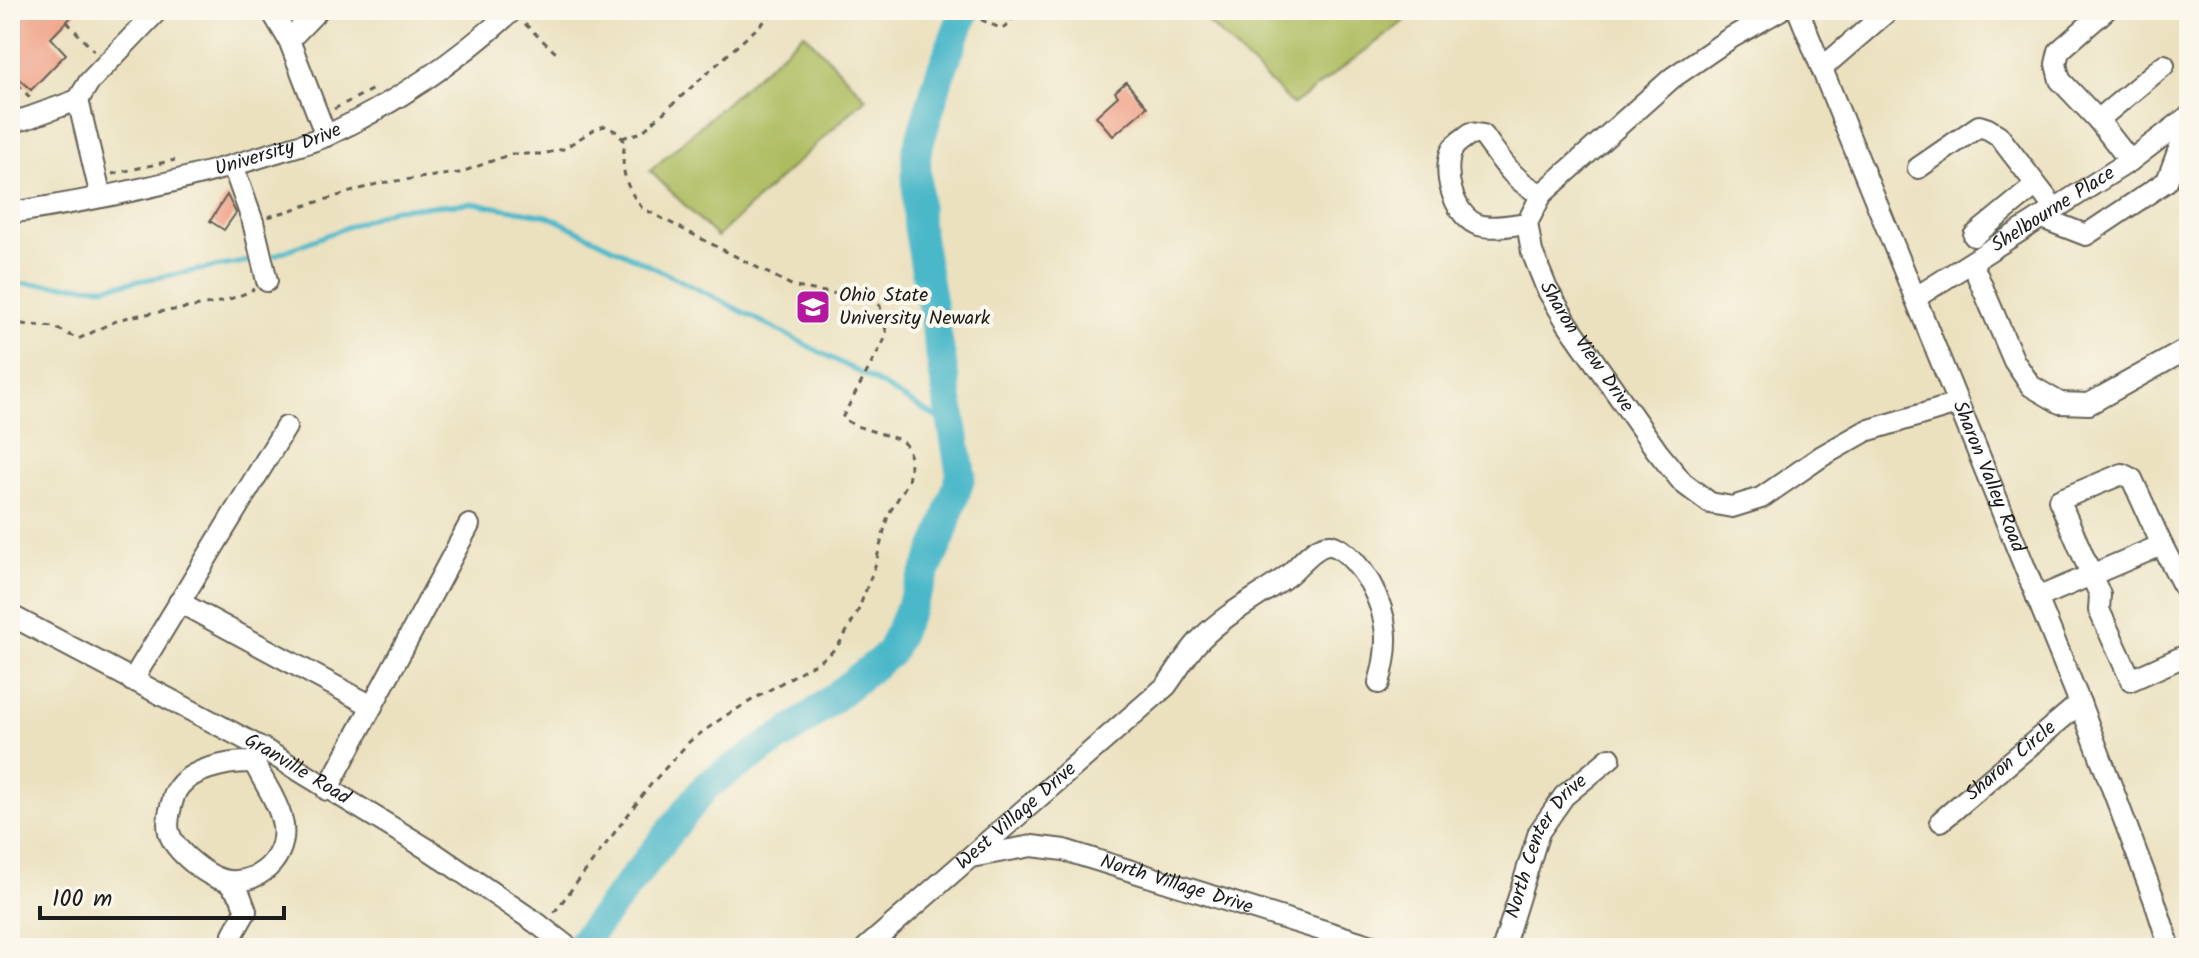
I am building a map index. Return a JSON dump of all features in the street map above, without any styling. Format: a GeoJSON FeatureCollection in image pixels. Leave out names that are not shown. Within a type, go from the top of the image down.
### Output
{"type":"FeatureCollection","features":[{"type":"Feature","properties":{"kind":"street"},"geometry":{"type":"LineString","coordinates":[[10,121],[25,119],[78,100],[89,82],[158,10]]}},
{"type":"Feature","properties":{"kind":"street"},"geometry":{"type":"LineString","coordinates":[[271,10],[289,40],[322,126]]}},
{"type":"Feature","properties":{"kind":"street"},"geometry":{"type":"LineString","coordinates":[[289,40],[318,10]]}},
{"type":"Feature","properties":{"kind":"street","name":"University Drive"},"geometry":{"type":"LineString","coordinates":[[10,213],[99,187],[233,166],[409,91],[470,49],[512,10]]}},
{"type":"Feature","properties":{"kind":"street"},"geometry":{"type":"LineString","coordinates":[[1542,194],[1527,188],[1510,172],[1483,135],[1471,133],[1452,147],[1448,167],[1459,210],[1477,224],[1502,226],[1527,223],[1542,194],[1672,78],[1729,39],[1780,10]]}},
{"type":"Feature","properties":{"kind":"street","name":"Sharon Valley Road"},"geometry":{"type":"LineString","coordinates":[[1798,10],[2080,703],[2170,948]]}},
{"type":"Feature","properties":{"kind":"street"},"geometry":{"type":"LineString","coordinates":[[1822,68],[1889,10]]}},
{"type":"Feature","properties":{"kind":"street"},"geometry":{"type":"LineString","coordinates":[[2106,10],[2059,51],[2056,64],[2060,80],[2098,120],[2130,161]]}},
{"type":"Feature","properties":{"kind":"street"},"geometry":{"type":"LineString","coordinates":[[2098,120],[2164,65]]}},
{"type":"Feature","properties":{"kind":"street"},"geometry":{"type":"LineString","coordinates":[[78,100],[99,187]]}},
{"type":"Feature","properties":{"kind":"street"},"geometry":{"type":"LineString","coordinates":[[1918,168],[1979,126],[1988,129],[1998,135],[2036,185],[2048,213],[2086,235],[2167,181],[2189,119]]}},
{"type":"Feature","properties":{"kind":"street","name":"Shelbourne Place"},"geometry":{"type":"LineString","coordinates":[[1915,298],[2130,161],[2189,119]]}},
{"type":"Feature","properties":{"kind":"street"},"geometry":{"type":"LineString","coordinates":[[233,166],[253,222],[267,281]]}},
{"type":"Feature","properties":{"kind":"street"},"geometry":{"type":"LineString","coordinates":[[1974,236],[2036,185]]}},
{"type":"Feature","properties":{"kind":"street","name":"Sharon View Drive"},"geometry":{"type":"LineString","coordinates":[[1527,223],[1532,252],[1547,289],[1568,324],[1683,483],[1710,503],[1732,507],[1761,498],[1822,456],[1866,431],[1957,404]]}},
{"type":"Feature","properties":{"kind":"street"},"geometry":{"type":"LineString","coordinates":[[1972,263],[2014,361],[2031,386],[2060,403],[2089,404],[2189,348]]}},
{"type":"Feature","properties":{"kind":"street"},"geometry":{"type":"LineString","coordinates":[[132,681],[286,427]]}},
{"type":"Feature","properties":{"kind":"street"},"geometry":{"type":"LineString","coordinates":[[2189,597],[2132,479],[2122,474],[2059,500],[2100,595],[2099,610],[2131,680],[2189,654]]}},
{"type":"Feature","properties":{"kind":"street"},"geometry":{"type":"LineString","coordinates":[[327,790],[469,525]]}},
{"type":"Feature","properties":{"kind":"street","name":"West Village Drive"},"geometry":{"type":"LineString","coordinates":[[866,948],[1166,686],[1194,647],[1226,617],[1287,576],[1321,546],[1333,545],[1345,554],[1365,575],[1373,590],[1388,642],[1379,683]]}},
{"type":"Feature","properties":{"kind":"street"},"geometry":{"type":"LineString","coordinates":[[2037,598],[2162,545]]}},
{"type":"Feature","properties":{"kind":"street"},"geometry":{"type":"LineString","coordinates":[[179,602],[372,706]]}},
{"type":"Feature","properties":{"kind":"street","name":"Granville Road"},"geometry":{"type":"LineString","coordinates":[[10,615],[132,681],[258,755],[327,790],[434,853],[542,923],[569,948]]}},
{"type":"Feature","properties":{"kind":"street","name":"Sharon Circle"},"geometry":{"type":"LineString","coordinates":[[1941,821],[2080,703]]}},
{"type":"Feature","properties":{"kind":"street"},"geometry":{"type":"LineString","coordinates":[[227,881],[247,879],[270,868],[279,855],[282,818],[258,755],[194,775],[176,788],[170,809],[169,831],[180,850],[195,864],[227,881],[240,895],[246,911],[233,934]]}},
{"type":"Feature","properties":{"kind":"street","name":"North Center Drive"},"geometry":{"type":"LineString","coordinates":[[1503,948],[1539,832],[1564,796],[1610,758]]}},
{"type":"Feature","properties":{"kind":"street","name":"North Village Drive"},"geometry":{"type":"LineString","coordinates":[[971,857],[1032,846],[1064,850],[1379,948]]}},
{"type":"Feature","properties":{"kind":"path"},"geometry":{"type":"LineString","coordinates":[[512,10],[556,53]]}},
{"type":"Feature","properties":{"kind":"path"},"geometry":{"type":"LineString","coordinates":[[622,138],[642,132],[777,10]]}},
{"type":"Feature","properties":{"kind":"path"},"geometry":{"type":"LineString","coordinates":[[959,10],[1002,29],[1010,24],[1015,10]]}},
{"type":"Feature","properties":{"kind":"path"},"geometry":{"type":"LineString","coordinates":[[67,22],[97,55]]}},
{"type":"Feature","properties":{"kind":"path"},"geometry":{"type":"LineString","coordinates":[[10,75],[35,104]]}},
{"type":"Feature","properties":{"kind":"path"},"geometry":{"type":"LineString","coordinates":[[322,126],[382,84]]}},
{"type":"Feature","properties":{"kind":"path"},"geometry":{"type":"LineString","coordinates":[[253,222],[380,183],[459,173],[511,154],[543,154],[563,149],[605,126],[617,132],[625,142],[621,161],[628,190],[642,208],[795,287],[873,300],[880,306],[887,335],[842,418],[856,426],[901,440],[909,449],[910,468],[908,482],[888,515],[875,566],[858,611],[842,640],[829,655],[725,716],[690,741],[652,783],[542,923]]}},
{"type":"Feature","properties":{"kind":"path"},"geometry":{"type":"LineString","coordinates":[[99,187],[178,160]]}},
{"type":"Feature","properties":{"kind":"path"},"geometry":{"type":"LineString","coordinates":[[10,323],[54,327],[78,339],[128,317],[169,312],[239,296],[267,281]]}},
{"type":"Feature","properties":{"kind":"green space"},"geometry":{"type":"Polygon","coordinates":[[[1195,10],[1419,10],[1293,105],[1195,10]]]}},
{"type":"Feature","properties":{"kind":"green space"},"geometry":{"type":"Polygon","coordinates":[[[804,33],[866,98],[717,237],[650,171],[804,33]]]}},
{"type":"Feature","properties":{"kind":"building"},"geometry":{"type":"Polygon","coordinates":[[[10,10],[78,10],[51,38],[66,54],[31,90],[10,70],[10,10]]]}},
{"type":"Feature","properties":{"kind":"building"},"geometry":{"type":"Polygon","coordinates":[[[1126,82],[1147,107],[1113,136],[1096,116],[1118,96],[1115,92],[1126,82]]]}},
{"type":"Feature","properties":{"kind":"building"},"geometry":{"type":"Polygon","coordinates":[[[227,195],[236,213],[224,230],[210,221],[227,195]]]}},
{"type":"Feature","properties":{"kind":"waterway"},"geometry":{"type":"LineString","coordinates":[[578,948],[707,785],[798,726],[890,653],[941,537],[961,475],[918,225],[916,154],[940,74],[965,10]]}},
{"type":"Feature","properties":{"kind":"waterway"},"geometry":{"type":"LineString","coordinates":[[275,255],[394,209],[473,203],[548,216],[870,378],[954,428]]}},
{"type":"Feature","properties":{"kind":"waterway"},"geometry":{"type":"LineString","coordinates":[[10,283],[105,287],[249,261]]}},
{"type":"Feature","properties":{"kind":"place","name":"Ohio State University Newark"},"geometry":{"type":"Point","coordinates":[813,307]}}]}
